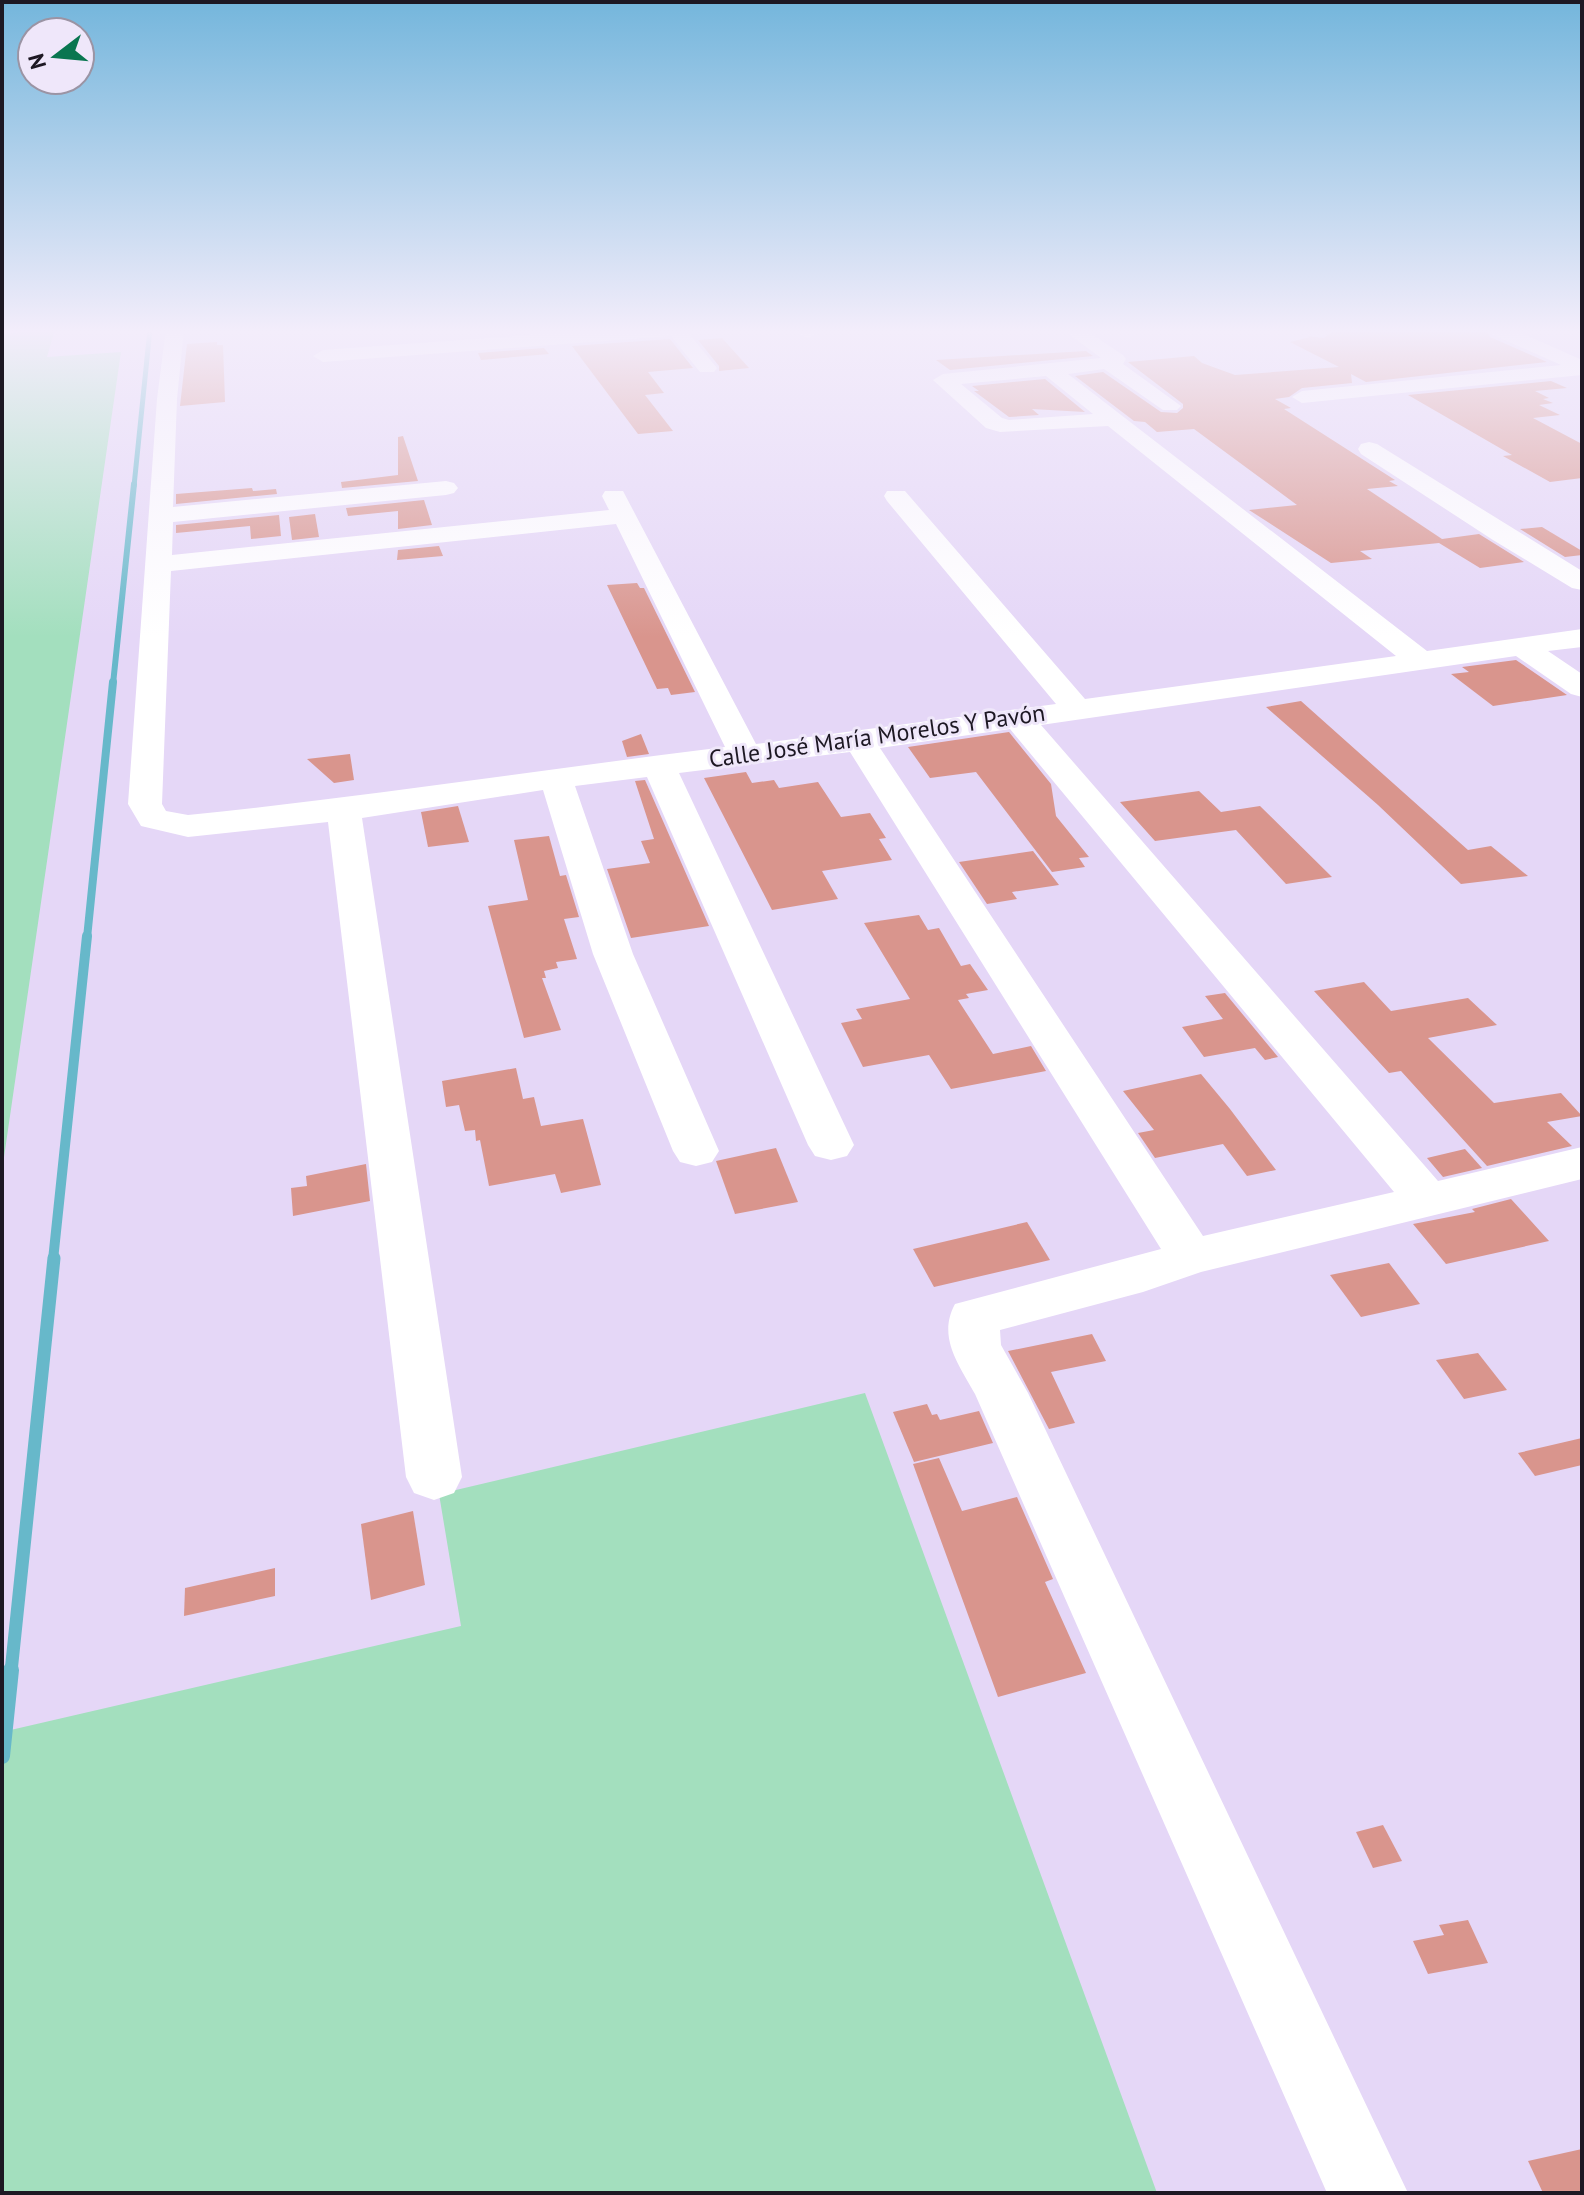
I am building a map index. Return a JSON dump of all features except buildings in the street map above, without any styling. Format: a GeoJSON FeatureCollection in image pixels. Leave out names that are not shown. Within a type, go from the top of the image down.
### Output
{"type":"FeatureCollection","features":[{"type":"Feature","properties":{"kind":"street"},"geometry":{"type":"LineString","coordinates":[[165,431],[161,564],[620,506],[745,754]]}},
{"type":"Feature","properties":{"kind":"street"},"geometry":{"type":"LineString","coordinates":[[1130,431],[1419,659]]}},
{"type":"Feature","properties":{"kind":"street"},"geometry":{"type":"LineString","coordinates":[[1369,449],[1582,582]]}},
{"type":"Feature","properties":{"kind":"street"},"geometry":{"type":"LineString","coordinates":[[161,516],[446,488]]}},
{"type":"Feature","properties":{"kind":"street"},"geometry":{"type":"LineString","coordinates":[[896,496],[1077,709]]}},
{"type":"Feature","properties":{"kind":"street"},"geometry":{"type":"LineString","coordinates":[[1554,565],[1582,561]]}},
{"type":"Feature","properties":{"kind":"street","name":"Calle José María Morelos Y Pavón"},"geometry":{"type":"LineString","coordinates":[[161,564],[145,804],[153,819],[188,826],[344,810],[556,778],[859,741],[1582,638]]}},
{"type":"Feature","properties":{"kind":"street"},"geometry":{"type":"LineString","coordinates":[[1521,646],[1582,688]]}},
{"type":"Feature","properties":{"kind":"street"},"geometry":{"type":"LineString","coordinates":[[1017,717],[1426,1198]]}},
{"type":"Feature","properties":{"kind":"street"},"geometry":{"type":"LineString","coordinates":[[859,741],[1191,1257]]}},
{"type":"Feature","properties":{"kind":"street"},"geometry":{"type":"LineString","coordinates":[[659,766],[831,1145]]}},
{"type":"Feature","properties":{"kind":"street"},"geometry":{"type":"LineString","coordinates":[[556,778],[613,954],[696,1151]]}},
{"type":"Feature","properties":{"kind":"street"},"geometry":{"type":"LineString","coordinates":[[344,810],[434,1477]]}},
{"type":"Feature","properties":{"kind":"street"},"geometry":{"type":"LineString","coordinates":[[1368,2193],[1001,1393],[975,1346],[973,1318],[1143,1274],[1191,1257],[1426,1198],[1582,1163]]}},
{"type":"Feature","properties":{"kind":"green space"},"geometry":{"type":"Polygon","coordinates":[[[2,431],[109,431],[2,1171],[2,431]]]}},
{"type":"Feature","properties":{"kind":"green space"},"geometry":{"type":"Polygon","coordinates":[[[865,1393],[1157,2193],[2,2193],[2,1732],[461,1626],[439,1494],[865,1393]]]}},
{"type":"Feature","properties":{"kind":"waterway"},"geometry":{"type":"LineString","coordinates":[[134,486],[140,431]]}},
{"type":"Feature","properties":{"kind":"waterway"},"geometry":{"type":"LineString","coordinates":[[113,684],[134,484]]}},
{"type":"Feature","properties":{"kind":"waterway"},"geometry":{"type":"LineString","coordinates":[[87,938],[113,682]]}},
{"type":"Feature","properties":{"kind":"waterway"},"geometry":{"type":"LineString","coordinates":[[53,1260],[87,936]]}},
{"type":"Feature","properties":{"kind":"waterway"},"geometry":{"type":"LineString","coordinates":[[11,1672],[54,1258]]}},
{"type":"Feature","properties":{"kind":"waterway"},"geometry":{"type":"LineString","coordinates":[[2,1756],[11,1670]]}}]}
